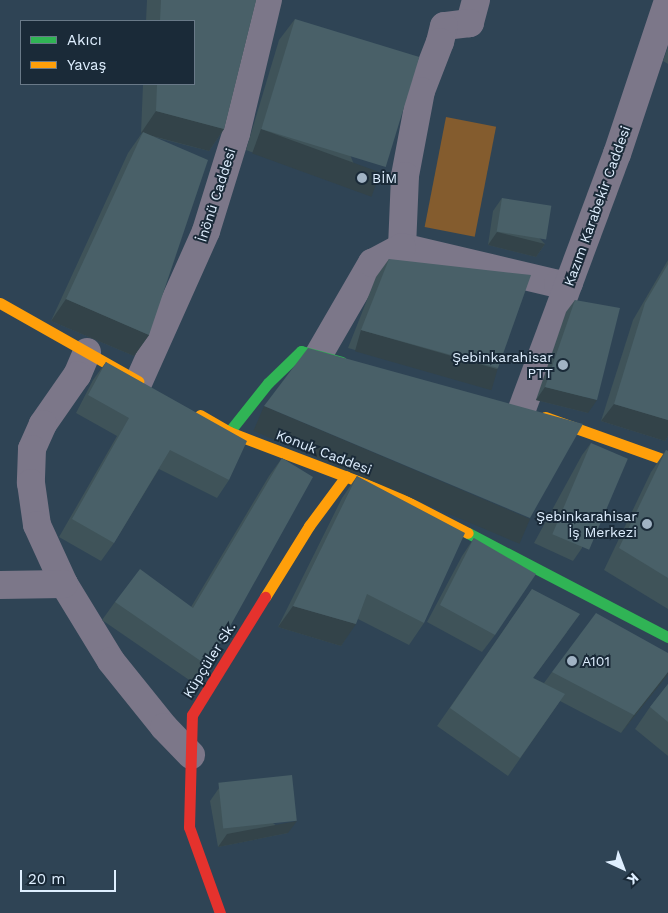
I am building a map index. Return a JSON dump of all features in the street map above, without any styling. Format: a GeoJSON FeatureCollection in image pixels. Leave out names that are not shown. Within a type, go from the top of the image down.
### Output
{"type":"FeatureCollection","features":[{"type":"Feature","properties":{"kind":"street","name":"İnönü Caddesi"},"geometry":{"type":"LineString","coordinates":[[143,384],[206,231],[236,134],[268,0]]}},
{"type":"Feature","properties":{"kind":"street"},"geometry":{"type":"LineString","coordinates":[[402,247],[405,176],[421,91],[440,42],[444,26],[470,23],[476,0]]}},
{"type":"Feature","properties":{"kind":"street","name":"Kazım Karabekir Caddesi"},"geometry":{"type":"LineString","coordinates":[[518,408],[569,283],[617,154],[668,1]]}},
{"type":"Feature","properties":{"kind":"street"},"geometry":{"type":"LineString","coordinates":[[229,432],[268,383],[310,354],[372,263],[402,247],[558,284],[569,283]]}},
{"type":"Feature","properties":{"kind":"street"},"geometry":{"type":"LineString","coordinates":[[0,303],[143,384]]}},
{"type":"Feature","properties":{"kind":"street"},"geometry":{"type":"LineString","coordinates":[[87,352],[77,375],[43,424],[32,449],[31,483],[37,525],[64,584],[111,661],[164,727],[191,755]]}},
{"type":"Feature","properties":{"kind":"street"},"geometry":{"type":"LineString","coordinates":[[310,354],[355,365]]}},
{"type":"Feature","properties":{"kind":"street"},"geometry":{"type":"LineString","coordinates":[[518,408],[668,461]]}},
{"type":"Feature","properties":{"kind":"street","name":"Konuk Caddesi"},"geometry":{"type":"LineString","coordinates":[[188,409],[229,432],[392,494],[668,637]]}},
{"type":"Feature","properties":{"kind":"street","name":"Küpçüler Sk."},"geometry":{"type":"LineString","coordinates":[[220,913],[189,827],[192,714],[309,526],[346,476]]}},
{"type":"Feature","properties":{"kind":"street"},"geometry":{"type":"LineString","coordinates":[[0,585],[64,584]]}},
{"type":"Feature","properties":{"kind":"shaded area"},"geometry":{"type":"Polygon","coordinates":[[[446,117],[496,127],[475,237],[425,227],[446,117]]]}},
{"type":"Feature","properties":{"kind":"building"},"geometry":{"type":"Polygon","coordinates":[[[161,0],[256,0],[224,129],[156,111],[157,85],[195,85],[195,20],[160,20],[161,0]]]}},
{"type":"Feature","properties":{"kind":"building"},"geometry":{"type":"Polygon","coordinates":[[[295,19],[419,57],[386,167],[261,129],[295,19]]]}},
{"type":"Feature","properties":{"kind":"building"},"geometry":{"type":"Polygon","coordinates":[[[143,132],[208,160],[149,335],[66,299],[143,132]]]}},
{"type":"Feature","properties":{"kind":"building"},"geometry":{"type":"Polygon","coordinates":[[[502,198],[551,206],[546,239],[497,232],[502,198]]]}},
{"type":"Feature","properties":{"kind":"building"},"geometry":{"type":"Polygon","coordinates":[[[389,259],[531,275],[498,368],[361,330],[389,259]]]}},
{"type":"Feature","properties":{"kind":"building"},"geometry":{"type":"Polygon","coordinates":[[[668,264],[668,420],[614,404],[645,303],[668,264]]]}},
{"type":"Feature","properties":{"kind":"building"},"geometry":{"type":"Polygon","coordinates":[[[575,300],[620,308],[597,400],[545,387],[575,300]]]}},
{"type":"Feature","properties":{"kind":"building"},"geometry":{"type":"Polygon","coordinates":[[[308,348],[583,424],[530,518],[264,406],[308,348]]]}},
{"type":"Feature","properties":{"kind":"building"},"geometry":{"type":"Polygon","coordinates":[[[106,362],[247,441],[229,480],[170,450],[114,543],[72,519],[129,418],[88,395],[106,362]]]}},
{"type":"Feature","properties":{"kind":"building"},"geometry":{"type":"Polygon","coordinates":[[[591,443],[628,459],[589,550],[552,534],[591,443]]]}},
{"type":"Feature","properties":{"kind":"building"},"geometry":{"type":"Polygon","coordinates":[[[666,450],[668,451],[668,578],[619,548],[666,450]]]}},
{"type":"Feature","properties":{"kind":"building"},"geometry":{"type":"Polygon","coordinates":[[[282,458],[313,477],[208,666],[115,602],[140,569],[193,608],[282,458]]]}},
{"type":"Feature","properties":{"kind":"building"},"geometry":{"type":"Polygon","coordinates":[[[357,476],[465,533],[424,623],[367,594],[356,624],[293,606],[357,476]]]}},
{"type":"Feature","properties":{"kind":"building"},"geometry":{"type":"Polygon","coordinates":[[[474,538],[536,574],[495,635],[440,605],[474,538]]]}},
{"type":"Feature","properties":{"kind":"building"},"geometry":{"type":"Polygon","coordinates":[[[532,589],[580,614],[533,678],[565,694],[520,758],[450,708],[532,589]]]}},
{"type":"Feature","properties":{"kind":"building"},"geometry":{"type":"Polygon","coordinates":[[[596,613],[668,653],[668,672],[634,715],[552,672],[596,613]]]}},
{"type":"Feature","properties":{"kind":"building"},"geometry":{"type":"Polygon","coordinates":[[[668,684],[668,722],[650,707],[668,684]]]}},
{"type":"Feature","properties":{"kind":"building"},"geometry":{"type":"Polygon","coordinates":[[[292,775],[297,821],[223,828],[218,783],[292,775]]]}},
{"type":"Feature","properties":{"kind":"traffic: fast"},"geometry":{"type":"LineString","coordinates":[[229,432],[268,383],[301,351],[342,362]]}},
{"type":"Feature","properties":{"kind":"traffic: fast"},"geometry":{"type":"LineString","coordinates":[[468,533],[668,637]]}},
{"type":"Feature","properties":{"kind":"traffic: slow"},"geometry":{"type":"LineString","coordinates":[[0,303],[138,381]]}},
{"type":"Feature","properties":{"kind":"traffic: slow"},"geometry":{"type":"LineString","coordinates":[[200,415],[229,432],[392,494],[468,533]]}},
{"type":"Feature","properties":{"kind":"traffic: slow"},"geometry":{"type":"LineString","coordinates":[[545,417],[668,461]]}},
{"type":"Feature","properties":{"kind":"traffic: slow"},"geometry":{"type":"LineString","coordinates":[[265,597],[309,526],[346,476]]}},
{"type":"Feature","properties":{"kind":"traffic: jam"},"geometry":{"type":"LineString","coordinates":[[220,913],[189,827],[192,715],[265,597]]}},
{"type":"Feature","properties":{"kind":"place","name":"BİM"},"geometry":{"type":"Point","coordinates":[362,178]}},
{"type":"Feature","properties":{"kind":"place","name":"Şebinkarahisar PTT"},"geometry":{"type":"Point","coordinates":[563,365]}},
{"type":"Feature","properties":{"kind":"place","name":"Şebinkarahisar İş Merkezi"},"geometry":{"type":"Point","coordinates":[647,524]}},
{"type":"Feature","properties":{"kind":"place","name":"A101"},"geometry":{"type":"Point","coordinates":[572,661]}}]}
